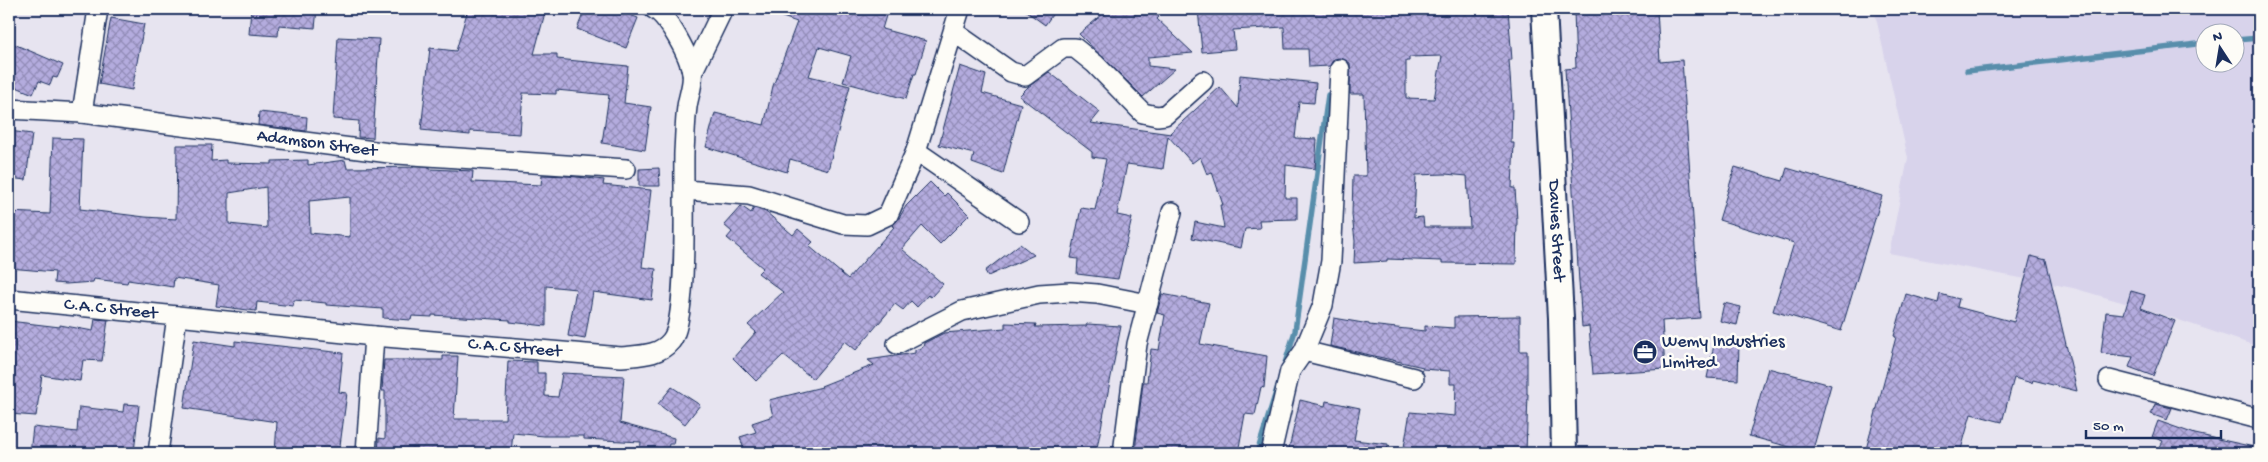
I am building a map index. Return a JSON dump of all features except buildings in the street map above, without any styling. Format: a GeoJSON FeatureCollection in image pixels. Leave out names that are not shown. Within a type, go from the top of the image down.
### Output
{"type":"FeatureCollection","features":[{"type":"Feature","properties":{"kind":"street"},"geometry":{"type":"LineString","coordinates":[[82,113],[98,9]]}},
{"type":"Feature","properties":{"kind":"street"},"geometry":{"type":"LineString","coordinates":[[654,9],[661,12],[672,26],[692,73]]}},
{"type":"Feature","properties":{"kind":"street"},"geometry":{"type":"LineString","coordinates":[[692,73],[723,9]]}},
{"type":"Feature","properties":{"kind":"street"},"geometry":{"type":"LineString","coordinates":[[685,190],[750,195],[843,224],[867,225],[888,215],[916,151],[960,9]]}},
{"type":"Feature","properties":{"kind":"street","name":"Davies Street"},"geometry":{"type":"LineString","coordinates":[[1544,9],[1561,318],[1564,453]]}},
{"type":"Feature","properties":{"kind":"street"},"geometry":{"type":"LineString","coordinates":[[954,32],[1011,72],[1025,76],[1062,48],[1075,48],[1095,64],[1143,113],[1157,116],[1165,115],[1203,81]]}},
{"type":"Feature","properties":{"kind":"street"},"geometry":{"type":"LineString","coordinates":[[1271,453],[1290,371],[1304,351],[1324,305],[1331,261],[1340,69]]}},
{"type":"Feature","properties":{"kind":"street","name":"C.A.C Street"},"geometry":{"type":"LineString","coordinates":[[9,299],[374,336],[622,357],[647,355],[662,349],[672,341],[676,330],[683,272],[687,109],[692,73]]}},
{"type":"Feature","properties":{"kind":"street","name":"Adamson Street"},"geometry":{"type":"LineString","coordinates":[[9,109],[82,113],[397,154],[626,170]]}},
{"type":"Feature","properties":{"kind":"street"},"geometry":{"type":"LineString","coordinates":[[916,151],[1019,222]]}},
{"type":"Feature","properties":{"kind":"street"},"geometry":{"type":"LineString","coordinates":[[1123,453],[1137,344],[1172,212]]}},
{"type":"Feature","properties":{"kind":"street"},"geometry":{"type":"LineString","coordinates":[[896,344],[962,311],[1039,294],[1070,292],[1097,294],[1148,304]]}},
{"type":"Feature","properties":{"kind":"street"},"geometry":{"type":"LineString","coordinates":[[158,453],[177,316]]}},
{"type":"Feature","properties":{"kind":"street"},"geometry":{"type":"LineString","coordinates":[[366,453],[374,336]]}},
{"type":"Feature","properties":{"kind":"street"},"geometry":{"type":"LineString","coordinates":[[1304,351],[1414,378]]}},
{"type":"Feature","properties":{"kind":"street"},"geometry":{"type":"LineString","coordinates":[[2109,380],[2259,419]]}},
{"type":"Feature","properties":{"kind":"shaded area"},"geometry":{"type":"Polygon","coordinates":[[[1874,9],[2259,9],[2259,347],[2149,310],[2073,288],[1889,253],[1908,158],[1874,9]]]}},
{"type":"Feature","properties":{"kind":"waterway"},"geometry":{"type":"LineString","coordinates":[[2246,39],[2259,38]]}},
{"type":"Feature","properties":{"kind":"waterway"},"geometry":{"type":"LineString","coordinates":[[1967,71],[2196,44]]}},
{"type":"Feature","properties":{"kind":"waterway"},"geometry":{"type":"LineString","coordinates":[[1257,453],[1295,331],[1328,95]]}},
{"type":"Feature","properties":{"kind":"place","name":"Wemy Industries Limited"},"geometry":{"type":"Point","coordinates":[1645,352]}}]}
